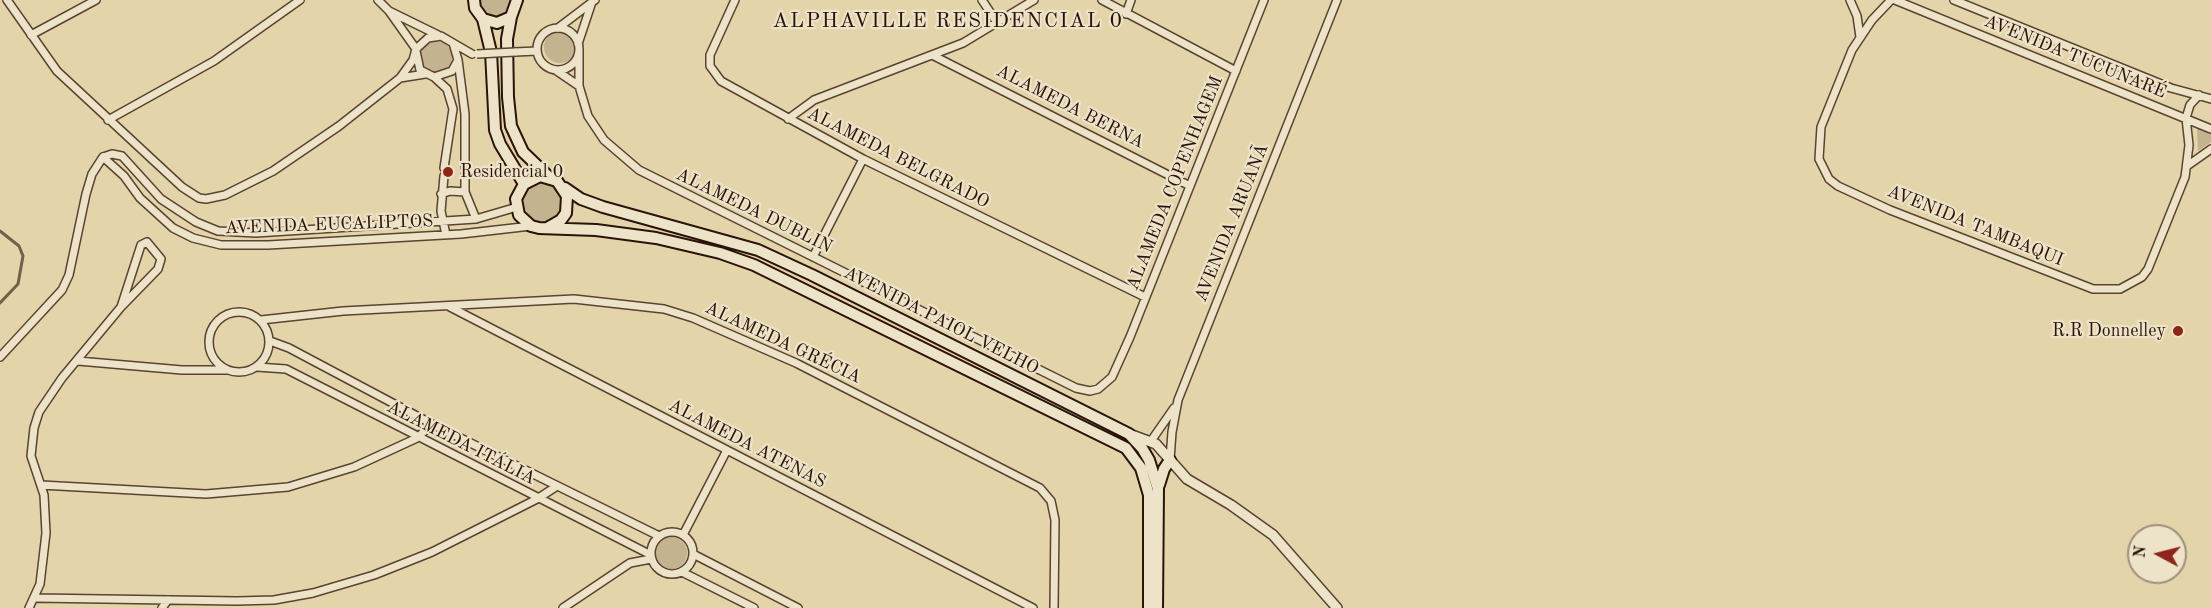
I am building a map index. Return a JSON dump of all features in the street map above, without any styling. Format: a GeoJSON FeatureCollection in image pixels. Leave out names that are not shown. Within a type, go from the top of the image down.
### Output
{"type":"FeatureCollection","features":[{"type":"Feature","properties":{"kind":"main road","name":"AVENIDA PAIOL VELHO"},"geometry":{"type":"LineString","coordinates":[[518,2],[511,17],[507,39],[508,97],[512,126],[523,152],[563,188],[581,199],[603,207],[758,250],[1129,434],[1149,460],[1158,489],[1157,608]]}},
{"type":"Feature","properties":{"kind":"main road"},"geometry":{"type":"LineString","coordinates":[[472,3],[483,19],[491,52],[495,130],[524,184]]}},
{"type":"Feature","properties":{"kind":"main road"},"geometry":{"type":"LineString","coordinates":[[483,19],[497,23],[511,17]]}},
{"type":"Feature","properties":{"kind":"main road"},"geometry":{"type":"LineString","coordinates":[[531,226],[519,215],[517,207],[519,191],[531,179],[549,177]]}},
{"type":"Feature","properties":{"kind":"main road"},"geometry":{"type":"LineString","coordinates":[[547,228],[561,220],[566,213],[567,196],[563,188]]}},
{"type":"Feature","properties":{"kind":"main road","name":"AVENIDA PAIOL VELHO"},"geometry":{"type":"LineString","coordinates":[[531,226],[596,230],[656,238],[720,253],[754,265],[1126,448],[1141,468],[1149,495],[1149,608]]}},
{"type":"Feature","properties":{"kind":"main road"},"geometry":{"type":"LineString","coordinates":[[1158,489],[1164,469],[1170,460]]}},
{"type":"Feature","properties":{"kind":"street"},"geometry":{"type":"LineString","coordinates":[[7,0],[57,72],[191,194],[199,198],[215,199],[273,171],[339,126],[400,78],[416,50],[428,38],[441,36]]}},
{"type":"Feature","properties":{"kind":"street"},"geometry":{"type":"LineString","coordinates":[[31,35],[96,0]]}},
{"type":"Feature","properties":{"kind":"street"},"geometry":{"type":"LineString","coordinates":[[108,120],[214,61],[300,0]]}},
{"type":"Feature","properties":{"kind":"street"},"geometry":{"type":"LineString","coordinates":[[378,0],[389,10],[416,50],[417,65],[425,75]]}},
{"type":"Feature","properties":{"kind":"street","name":"ALAMEDA BELGRADO"},"geometry":{"type":"LineString","coordinates":[[735,0],[713,46],[710,66],[721,81],[862,159],[1145,297]]}},
{"type":"Feature","properties":{"kind":"street"},"geometry":{"type":"LineString","coordinates":[[982,0],[998,24]]}},
{"type":"Feature","properties":{"kind":"street"},"geometry":{"type":"LineString","coordinates":[[788,119],[814,100],[934,56],[998,24],[1034,0]]}},
{"type":"Feature","properties":{"kind":"street"},"geometry":{"type":"LineString","coordinates":[[1102,0],[1236,71]]}},
{"type":"Feature","properties":{"kind":"street"},"geometry":{"type":"LineString","coordinates":[[1126,14],[1131,0]]}},
{"type":"Feature","properties":{"kind":"street","name":"ALAMEDA COPENHAGEM"},"geometry":{"type":"LineString","coordinates":[[1112,377],[1264,0]]}},
{"type":"Feature","properties":{"kind":"street","name":"AVENIDA ARUANÃ"},"geometry":{"type":"LineString","coordinates":[[1170,460],[1178,400],[1337,0]]}},
{"type":"Feature","properties":{"kind":"street"},"geometry":{"type":"LineString","coordinates":[[1850,0],[1857,16],[1860,37]]}},
{"type":"Feature","properties":{"kind":"street","name":"AVENIDA TAMBAQUI"},"geometry":{"type":"LineString","coordinates":[[1893,0],[1860,37],[1821,127],[1819,159],[1829,179],[1838,186],[1890,210],[2093,289],[2120,289],[2142,278],[2148,269],[2187,166],[2186,118]]}},
{"type":"Feature","properties":{"kind":"street","name":"AVENIDA TUCUNARÉ"},"geometry":{"type":"LineString","coordinates":[[1893,0],[2211,129]]}},
{"type":"Feature","properties":{"kind":"street","name":"AVENIDA TUCUNARÉ"},"geometry":{"type":"LineString","coordinates":[[1954,0],[2171,88],[2211,99]]}},
{"type":"Feature","properties":{"kind":"street"},"geometry":{"type":"LineString","coordinates":[[579,86],[572,79],[541,61],[537,51],[541,38],[551,29],[558,28],[593,2]]}},
{"type":"Feature","properties":{"kind":"street"},"geometry":{"type":"LineString","coordinates":[[554,69],[568,67],[573,63],[593,2]]}},
{"type":"Feature","properties":{"kind":"street"},"geometry":{"type":"LineString","coordinates":[[389,10],[474,54]]}},
{"type":"Feature","properties":{"kind":"street"},"geometry":{"type":"LineString","coordinates":[[558,28],[573,35],[578,47]]}},
{"type":"Feature","properties":{"kind":"street"},"geometry":{"type":"LineString","coordinates":[[453,43],[458,58],[465,114],[465,192],[476,219]]}},
{"type":"Feature","properties":{"kind":"street","name":"ALAMEDA DUBLIN"},"geometry":{"type":"LineString","coordinates":[[578,47],[579,86],[588,116],[596,130],[616,153],[639,170],[1076,388],[1098,389],[1112,377]]}},
{"type":"Feature","properties":{"kind":"street"},"geometry":{"type":"LineString","coordinates":[[458,58],[474,54],[537,51]]}},
{"type":"Feature","properties":{"kind":"street","name":"ALAMEDA BERNA"},"geometry":{"type":"LineString","coordinates":[[934,56],[1190,186]]}},
{"type":"Feature","properties":{"kind":"street"},"geometry":{"type":"LineString","coordinates":[[400,78],[434,76],[452,71],[458,58]]}},
{"type":"Feature","properties":{"kind":"street"},"geometry":{"type":"LineString","coordinates":[[434,76],[447,89],[453,109],[444,168]]}},
{"type":"Feature","properties":{"kind":"street"},"geometry":{"type":"LineString","coordinates":[[2186,118],[2190,105],[2199,95]]}},
{"type":"Feature","properties":{"kind":"street"},"geometry":{"type":"LineString","coordinates":[[2187,166],[2211,150]]}},
{"type":"Feature","properties":{"kind":"street","name":"AVENIDA EUCALIPTOS"},"geometry":{"type":"LineString","coordinates":[[517,207],[476,219],[256,233],[218,231],[196,222],[161,200],[122,156],[112,154],[103,157],[124,176],[140,198],[158,216],[173,228],[205,242],[246,246],[446,235],[531,226]]}},
{"type":"Feature","properties":{"kind":"street"},"geometry":{"type":"LineString","coordinates":[[0,357],[62,290],[69,275],[92,174],[103,157]]}},
{"type":"Feature","properties":{"kind":"street"},"geometry":{"type":"LineString","coordinates":[[813,257],[862,159]]}},
{"type":"Feature","properties":{"kind":"street"},"geometry":{"type":"LineString","coordinates":[[444,176],[441,194],[442,220],[446,235]]}},
{"type":"Feature","properties":{"kind":"street"},"geometry":{"type":"LineString","coordinates":[[441,194],[450,191],[465,192]]}},
{"type":"Feature","properties":{"kind":"street"},"geometry":{"type":"LineString","coordinates":[[29,608],[40,584],[46,533],[41,485],[31,456],[34,428],[48,397],[121,307],[160,266],[161,259],[148,242],[141,245],[121,307]]}},
{"type":"Feature","properties":{"kind":"street","name":"ALAMEDA GRÉCIA"},"geometry":{"type":"LineString","coordinates":[[261,320],[342,311],[574,299],[664,309],[729,332],[796,363],[1023,478],[1047,494],[1052,501],[1054,520],[1054,608]]}},
{"type":"Feature","properties":{"kind":"street","name":"ALAMEDA ATENAS"},"geometry":{"type":"LineString","coordinates":[[448,305],[1033,608]]}},
{"type":"Feature","properties":{"kind":"street"},"geometry":{"type":"LineString","coordinates":[[78,361],[182,370],[243,372],[257,367],[267,355],[270,340],[261,320],[244,312],[234,312],[225,315],[212,329],[209,348],[213,357],[226,370]]}},
{"type":"Feature","properties":{"kind":"street","name":"ALAMEDA ITÁLIA"},"geometry":{"type":"LineString","coordinates":[[270,340],[432,424],[658,536]]}},
{"type":"Feature","properties":{"kind":"street","name":"ALAMEDA ITÁLIA"},"geometry":{"type":"LineString","coordinates":[[257,367],[286,369],[651,557]]}},
{"type":"Feature","properties":{"kind":"street"},"geometry":{"type":"LineString","coordinates":[[1151,441],[1178,400]]}},
{"type":"Feature","properties":{"kind":"street"},"geometry":{"type":"LineString","coordinates":[[41,485],[206,494],[288,487],[322,478],[417,438],[432,424]]}},
{"type":"Feature","properties":{"kind":"street"},"geometry":{"type":"LineString","coordinates":[[1129,434],[1151,441],[1187,479],[1245,513],[1273,535],[1337,608]]}},
{"type":"Feature","properties":{"kind":"street"},"geometry":{"type":"LineString","coordinates":[[682,535],[727,450]]}},
{"type":"Feature","properties":{"kind":"street"},"geometry":{"type":"LineString","coordinates":[[36,597],[265,600],[313,593],[374,575],[432,552],[537,499],[557,486]]}},
{"type":"Feature","properties":{"kind":"street"},"geometry":{"type":"LineString","coordinates":[[682,572],[690,564],[693,554],[690,543],[682,535],[670,532],[658,536],[651,548],[651,557],[657,568],[666,574],[682,572],[742,605],[754,608]]}},
{"type":"Feature","properties":{"kind":"street"},"geometry":{"type":"LineString","coordinates":[[693,554],[798,608]]}},
{"type":"Feature","properties":{"kind":"street"},"geometry":{"type":"LineString","coordinates":[[562,608],[630,563],[651,557]]}},
{"type":"Feature","properties":{"kind":"street"},"geometry":{"type":"LineString","coordinates":[[162,608],[168,600]]}},
{"type":"Feature","properties":{"kind":"shaded area"},"geometry":{"type":"Polygon","coordinates":[[[477,0],[513,0],[512,8],[504,17],[491,19],[481,12],[477,0]]]}},
{"type":"Feature","properties":{"kind":"shaded area"},"geometry":{"type":"Polygon","coordinates":[[[560,31],[571,36],[576,47],[571,58],[560,63],[549,58],[544,47],[549,36],[560,31]]]}},
{"type":"Feature","properties":{"kind":"shaded area"},"geometry":{"type":"Polygon","coordinates":[[[436,41],[447,46],[452,57],[447,68],[436,73],[425,68],[420,57],[425,46],[436,41]]]}},
{"type":"Feature","properties":{"kind":"shaded area"},"geometry":{"type":"Polygon","coordinates":[[[2197,128],[2211,134],[2211,142],[2198,151],[2197,128]]]}},
{"type":"Feature","properties":{"kind":"shaded area"},"geometry":{"type":"Polygon","coordinates":[[[541,183],[549,184],[555,189],[560,195],[560,211],[555,217],[549,222],[541,223],[533,222],[527,217],[522,211],[521,203],[522,195],[527,189],[533,184],[541,183]]]}},
{"type":"Feature","properties":{"kind":"shaded area"},"geometry":{"type":"Polygon","coordinates":[[[671,537],[682,542],[687,553],[682,564],[671,569],[660,564],[655,553],[660,542],[671,537]]]}},
{"type":"Feature","properties":{"kind":"waterway"},"geometry":{"type":"LineString","coordinates":[[0,231],[19,246],[23,256],[18,284],[0,303]]}},
{"type":"Feature","properties":{"kind":"place","name":"Residencial 0"},"geometry":{"type":"Point","coordinates":[448,172]}},
{"type":"Feature","properties":{"kind":"place","name":"R.R Donnelley"},"geometry":{"type":"Point","coordinates":[2178,331]}},
{"type":"Feature","properties":{"kind":"district","name":"ALPHAVILLE RESIDENCIAL 0"},"geometry":{"type":"Point","coordinates":[948,21]}}]}
